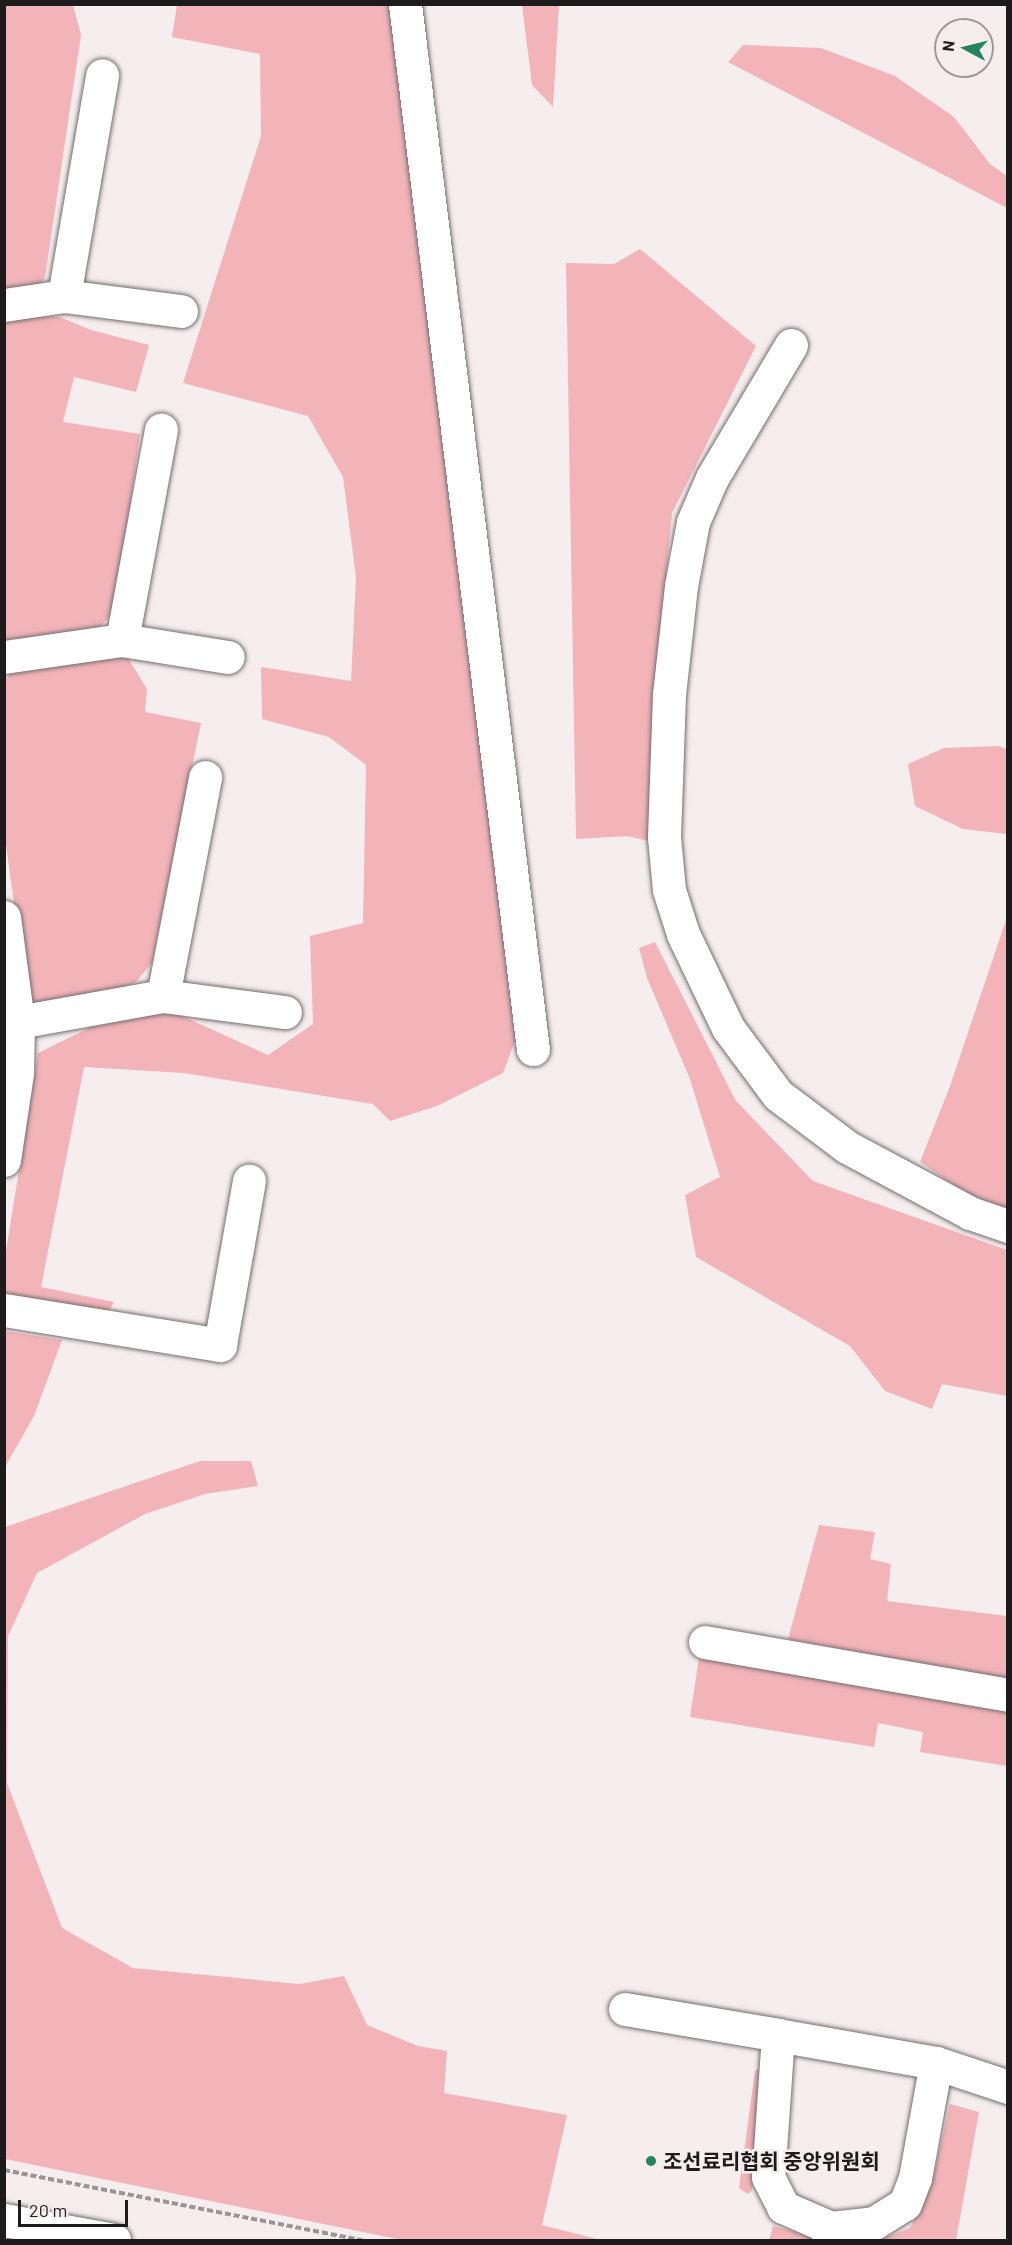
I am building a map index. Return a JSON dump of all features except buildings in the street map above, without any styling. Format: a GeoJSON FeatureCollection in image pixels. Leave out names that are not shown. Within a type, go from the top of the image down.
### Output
{"type":"FeatureCollection","features":[{"type":"Feature","properties":{"kind":"street"},"geometry":{"type":"LineString","coordinates":[[405,4],[533,1049]]}},
{"type":"Feature","properties":{"kind":"street"},"geometry":{"type":"LineString","coordinates":[[64,296],[102,75]]}},
{"type":"Feature","properties":{"kind":"street"},"geometry":{"type":"LineString","coordinates":[[4,305],[64,296],[181,311]]}},
{"type":"Feature","properties":{"kind":"street"},"geometry":{"type":"LineString","coordinates":[[791,345],[712,478],[693,522],[681,586],[669,694],[664,837],[669,890],[683,934],[728,1028],[778,1095],[847,1147],[970,1213],[1008,1226]]}},
{"type":"Feature","properties":{"kind":"street"},"geometry":{"type":"LineString","coordinates":[[122,640],[160,430]]}},
{"type":"Feature","properties":{"kind":"street"},"geometry":{"type":"LineString","coordinates":[[4,657],[122,640],[228,657]]}},
{"type":"Feature","properties":{"kind":"street"},"geometry":{"type":"LineString","coordinates":[[163,996],[205,777]]}},
{"type":"Feature","properties":{"kind":"street"},"geometry":{"type":"LineString","coordinates":[[4,917],[18,1022],[17,1073],[4,1160]]}},
{"type":"Feature","properties":{"kind":"street"},"geometry":{"type":"LineString","coordinates":[[18,1022],[163,996],[285,1012]]}},
{"type":"Feature","properties":{"kind":"street"},"geometry":{"type":"LineString","coordinates":[[4,1310],[220,1345],[249,1181]]}},
{"type":"Feature","properties":{"kind":"street"},"geometry":{"type":"LineString","coordinates":[[705,1642],[1008,1695]]}},
{"type":"Feature","properties":{"kind":"street"},"geometry":{"type":"LineString","coordinates":[[625,2009],[936,2063],[1008,2087]]}},
{"type":"Feature","properties":{"kind":"street"},"geometry":{"type":"LineString","coordinates":[[778,2035],[768,2177],[783,2207],[829,2234],[874,2223],[905,2204],[915,2178],[936,2063]]}},
{"type":"Feature","properties":{"kind":"street"},"geometry":{"type":"LineString","coordinates":[[4,2220],[114,2241]]}},
{"type":"Feature","properties":{"kind":"path"},"geometry":{"type":"LineString","coordinates":[[4,2170],[362,2241]]}},
{"type":"Feature","properties":{"kind":"shaded area"},"geometry":{"type":"Polygon","coordinates":[[[4,5],[73,5],[81,35],[45,277],[39,287],[4,293],[4,5]]]}},
{"type":"Feature","properties":{"kind":"shaded area"},"geometry":{"type":"Polygon","coordinates":[[[177,5],[391,5],[521,1025],[503,1073],[437,1106],[390,1121],[373,1104],[184,1073],[84,1067],[41,1287],[114,1302],[105,1318],[5,1298],[5,1257],[38,1053],[103,1021],[169,1010],[268,1055],[313,1024],[310,936],[363,923],[366,765],[329,737],[262,719],[261,667],[351,681],[356,577],[343,477],[308,416],[183,383],[261,136],[260,54],[172,37],[177,5]]]}},
{"type":"Feature","properties":{"kind":"shaded area"},"geometry":{"type":"Polygon","coordinates":[[[522,5],[559,5],[553,107],[532,85],[522,5]]]}},
{"type":"Feature","properties":{"kind":"shaded area"},"geometry":{"type":"Polygon","coordinates":[[[743,45],[821,48],[895,76],[954,117],[990,164],[1007,176],[1007,208],[728,62],[743,45]]]}},
{"type":"Feature","properties":{"kind":"shaded area"},"geometry":{"type":"Polygon","coordinates":[[[640,249],[756,346],[672,513],[658,661],[653,842],[627,836],[576,839],[566,263],[614,264],[640,249]]]}},
{"type":"Feature","properties":{"kind":"shaded area"},"geometry":{"type":"Polygon","coordinates":[[[60,317],[91,330],[149,345],[136,392],[74,377],[63,422],[140,434],[120,581],[109,617],[94,633],[5,640],[4,319],[60,317]]]}},
{"type":"Feature","properties":{"kind":"shaded area"},"geometry":{"type":"Polygon","coordinates":[[[128,658],[147,689],[145,712],[201,723],[152,963],[136,982],[111,992],[38,1004],[27,996],[5,838],[4,681],[10,674],[45,661],[128,658]]]}},
{"type":"Feature","properties":{"kind":"shaded area"},"geometry":{"type":"Polygon","coordinates":[[[998,746],[1007,749],[1007,834],[963,829],[915,806],[908,764],[944,748],[998,746]]]}},
{"type":"Feature","properties":{"kind":"shaded area"},"geometry":{"type":"Polygon","coordinates":[[[1007,917],[1007,1210],[971,1197],[920,1162],[950,1086],[1007,917]]]}},
{"type":"Feature","properties":{"kind":"shaded area"},"geometry":{"type":"Polygon","coordinates":[[[655,942],[736,1101],[813,1181],[1007,1250],[1007,1396],[942,1384],[932,1409],[885,1391],[850,1346],[696,1257],[685,1195],[720,1177],[690,1079],[647,978],[639,948],[655,942]]]}},
{"type":"Feature","properties":{"kind":"shaded area"},"geometry":{"type":"Polygon","coordinates":[[[5,1331],[62,1340],[34,1416],[5,1467],[5,1331]]]}},
{"type":"Feature","properties":{"kind":"shaded area"},"geometry":{"type":"Polygon","coordinates":[[[200,1461],[251,1461],[258,1486],[205,1494],[145,1514],[37,1573],[8,1636],[7,1783],[62,1928],[133,1968],[299,1984],[344,1976],[367,2025],[418,2046],[447,2051],[444,2093],[567,2115],[542,2225],[601,2240],[402,2240],[5,2159],[5,1527],[200,1461]]]}},
{"type":"Feature","properties":{"kind":"shaded area"},"geometry":{"type":"Polygon","coordinates":[[[819,1525],[875,1532],[870,1559],[891,1564],[887,1601],[1007,1616],[1007,1681],[788,1639],[819,1525]]]}},
{"type":"Feature","properties":{"kind":"shaded area"},"geometry":{"type":"Polygon","coordinates":[[[699,1658],[1007,1711],[1007,1766],[920,1752],[923,1732],[878,1723],[874,1747],[690,1717],[699,1658]]]}},
{"type":"Feature","properties":{"kind":"shaded area"},"geometry":{"type":"Polygon","coordinates":[[[760,2068],[768,2073],[752,2190],[748,2194],[739,2188],[755,2071],[760,2068]]]}},
{"type":"Feature","properties":{"kind":"shaded area"},"geometry":{"type":"Polygon","coordinates":[[[950,2104],[979,2112],[956,2240],[879,2240],[910,2228],[932,2183],[950,2104]]]}},
{"type":"Feature","properties":{"kind":"shaded area"},"geometry":{"type":"Polygon","coordinates":[[[773,2226],[814,2237],[814,2240],[769,2240],[773,2226]]]}},
{"type":"Feature","properties":{"kind":"place","name":"조선료리협회 중앙위원회"},"geometry":{"type":"Point","coordinates":[651,2161]}}]}
